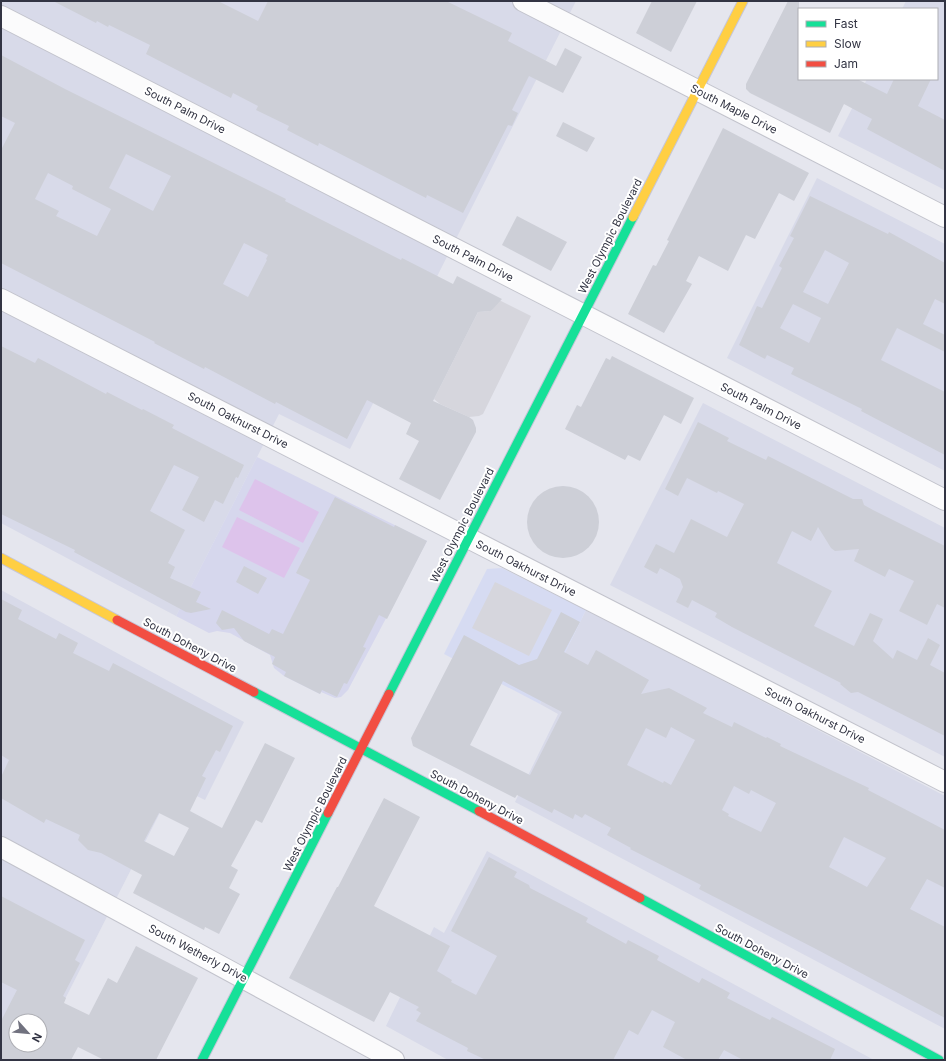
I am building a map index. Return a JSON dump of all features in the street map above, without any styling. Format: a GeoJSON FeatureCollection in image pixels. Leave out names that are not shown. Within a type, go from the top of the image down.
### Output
{"type":"FeatureCollection","features":[{"type":"Feature","properties":{"kind":"main road","name":"West Olympic Boulevard"},"geometry":{"type":"LineString","coordinates":[[202,1060],[743,1]]}},
{"type":"Feature","properties":{"kind":"main road","name":"South Doheny Drive"},"geometry":{"type":"LineString","coordinates":[[1,558],[152,639],[362,748],[940,1060]]}},
{"type":"Feature","properties":{"kind":"street","name":"South Maple Drive"},"geometry":{"type":"LineString","coordinates":[[523,1],[945,217]]}},
{"type":"Feature","properties":{"kind":"street","name":"South Palm Drive"},"geometry":{"type":"LineString","coordinates":[[1,16],[945,500]]}},
{"type":"Feature","properties":{"kind":"street","name":"South Oakhurst Drive"},"geometry":{"type":"LineString","coordinates":[[1,299],[945,782]]}},
{"type":"Feature","properties":{"kind":"street","name":"South Wetherly Drive"},"geometry":{"type":"LineString","coordinates":[[1,847],[394,1060]]}},
{"type":"Feature","properties":{"kind":"shaded area"},"geometry":{"type":"Polygon","coordinates":[[[1,1],[576,1],[350,449],[279,414],[176,616],[1,523],[1,1]]]}},
{"type":"Feature","properties":{"kind":"shaded area"},"geometry":{"type":"Polygon","coordinates":[[[906,1],[945,1],[945,190],[838,136],[866,80],[938,80],[938,8],[902,8],[906,1]]]}},
{"type":"Feature","properties":{"kind":"shaded area"},"geometry":{"type":"Polygon","coordinates":[[[817,178],[945,244],[945,471],[727,358],[817,178]]]}},
{"type":"Feature","properties":{"kind":"shaded area"},"geometry":{"type":"Polygon","coordinates":[[[499,300],[531,316],[483,414],[469,417],[440,404],[434,399],[478,312],[491,311],[499,300]]]}},
{"type":"Feature","properties":{"kind":"shaded area"},"geometry":{"type":"Polygon","coordinates":[[[703,403],[945,528],[945,757],[610,585],[703,403]]]}},
{"type":"Feature","properties":{"kind":"shaded area"},"geometry":{"type":"Polygon","coordinates":[[[257,457],[427,541],[348,690],[341,697],[335,698],[321,692],[320,694],[284,676],[274,668],[270,655],[230,633],[217,631],[209,633],[176,616],[257,457]]]}},
{"type":"Feature","properties":{"kind":"shaded area"},"geometry":{"type":"Polygon","coordinates":[[[255,479],[319,512],[303,543],[239,510],[255,479]]]}},
{"type":"Feature","properties":{"kind":"shaded area"},"geometry":{"type":"Polygon","coordinates":[[[237,517],[300,548],[284,578],[222,547],[237,517]]]}},
{"type":"Feature","properties":{"kind":"shaded area"},"geometry":{"type":"Polygon","coordinates":[[[502,568],[586,610],[540,704],[444,654],[487,569],[502,568]]]}},
{"type":"Feature","properties":{"kind":"shaded area"},"geometry":{"type":"Polygon","coordinates":[[[495,582],[552,610],[529,656],[472,628],[495,582]]]}},
{"type":"Feature","properties":{"kind":"shaded area"},"geometry":{"type":"Polygon","coordinates":[[[1,590],[244,722],[205,800],[174,785],[48,1032],[48,1013],[8,1013],[8,1053],[38,1053],[34,1060],[1,1060],[1,590]]]}},
{"type":"Feature","properties":{"kind":"shaded area"},"geometry":{"type":"Polygon","coordinates":[[[586,610],[945,796],[945,1029],[515,802],[558,714],[540,704],[586,610]]]}},
{"type":"Feature","properties":{"kind":"shaded area"},"geometry":{"type":"Polygon","coordinates":[[[487,851],[874,1060],[448,1060],[386,1026],[434,927],[444,933],[487,851]]]}},
{"type":"Feature","properties":{"kind":"building"},"geometry":{"type":"Polygon","coordinates":[[[53,1],[218,1],[258,21],[268,1],[446,1],[512,33],[508,41],[556,66],[565,48],[582,57],[563,93],[529,76],[512,110],[518,113],[512,126],[508,125],[463,213],[427,195],[426,198],[319,143],[318,146],[287,130],[289,126],[256,110],[258,106],[233,93],[231,98],[146,54],[150,45],[109,25],[108,27],[97,21],[96,23],[53,1]]]}},
{"type":"Feature","properties":{"kind":"building"},"geometry":{"type":"Polygon","coordinates":[[[652,1],[697,1],[671,52],[636,33],[652,1]]]}},
{"type":"Feature","properties":{"kind":"building"},"geometry":{"type":"Polygon","coordinates":[[[788,1],[799,1],[798,80],[859,80],[887,94],[894,80],[931,80],[918,106],[945,120],[945,171],[867,129],[872,119],[844,104],[830,133],[750,93],[746,89],[746,84],[788,1]]]}},
{"type":"Feature","properties":{"kind":"building"},"geometry":{"type":"Polygon","coordinates":[[[1,55],[65,89],[286,199],[285,201],[401,260],[402,258],[453,284],[457,276],[502,299],[491,311],[478,312],[433,401],[469,417],[473,420],[476,428],[476,432],[440,500],[399,479],[419,441],[406,434],[411,423],[367,400],[347,439],[276,402],[275,404],[205,367],[204,369],[154,343],[155,342],[1,263],[1,150],[15,123],[1,116],[1,55]],[[126,154],[109,188],[153,211],[171,176],[126,154]],[[48,173],[35,199],[59,211],[56,216],[97,236],[111,209],[72,189],[73,186],[48,173]],[[244,243],[223,284],[248,297],[267,260],[268,255],[244,243]]]}},
{"type":"Feature","properties":{"kind":"building"},"geometry":{"type":"Polygon","coordinates":[[[563,122],[595,138],[587,152],[556,136],[563,122]]]}},
{"type":"Feature","properties":{"kind":"building"},"geometry":{"type":"Polygon","coordinates":[[[723,128],[809,173],[794,201],[779,193],[755,239],[746,235],[728,271],[699,256],[686,281],[692,284],[664,333],[628,314],[653,265],[656,266],[669,241],[667,240],[723,128]]]}},
{"type":"Feature","properties":{"kind":"building"},"geometry":{"type":"Polygon","coordinates":[[[810,196],[888,234],[889,232],[945,263],[945,304],[935,299],[923,324],[945,335],[945,352],[897,328],[881,360],[945,392],[945,455],[861,411],[862,409],[791,374],[794,368],[767,355],[765,359],[739,345],[757,306],[762,308],[782,268],[779,266],[794,238],[790,236],[810,196]],[[825,250],[803,292],[828,304],[849,263],[825,250]],[[793,304],[780,328],[809,343],[821,318],[793,304]]]}},
{"type":"Feature","properties":{"kind":"building"},"geometry":{"type":"Polygon","coordinates":[[[517,216],[567,242],[551,271],[502,245],[517,216]]]}},
{"type":"Feature","properties":{"kind":"building"},"geometry":{"type":"Polygon","coordinates":[[[1,346],[35,363],[38,358],[106,394],[107,392],[142,410],[143,409],[174,425],[172,428],[244,465],[238,478],[236,477],[223,504],[215,500],[204,522],[182,510],[199,477],[174,465],[150,511],[185,530],[168,563],[175,567],[170,578],[201,592],[196,602],[211,609],[191,613],[186,612],[74,552],[75,550],[1,514],[1,346]]]}},
{"type":"Feature","properties":{"kind":"building"},"geometry":{"type":"Polygon","coordinates":[[[612,356],[694,398],[681,424],[664,415],[640,461],[628,455],[625,460],[565,429],[577,405],[581,407],[606,358],[610,360],[612,356]]]}},
{"type":"Feature","properties":{"kind":"building"},"geometry":{"type":"Polygon","coordinates":[[[698,422],[729,438],[727,441],[766,460],[768,456],[853,499],[862,499],[864,505],[945,546],[945,608],[937,604],[927,625],[899,611],[914,581],[889,569],[885,577],[854,561],[859,549],[835,551],[831,548],[818,527],[811,541],[792,531],[777,563],[832,591],[814,626],[854,646],[870,613],[883,619],[873,641],[893,659],[897,650],[917,660],[928,638],[940,645],[930,665],[945,673],[945,736],[858,692],[851,693],[840,684],[841,683],[732,627],[715,617],[717,613],[692,600],[688,608],[676,602],[683,587],[680,579],[660,568],[657,574],[644,567],[656,544],[674,553],[691,519],[727,537],[744,504],[687,478],[678,496],[665,489],[698,422]]]}},
{"type":"Feature","properties":{"kind":"building"},"geometry":{"type":"Polygon","coordinates":[[[563,486],[583,492],[593,502],[599,522],[593,542],[583,552],[563,558],[543,552],[533,542],[527,522],[533,502],[543,492],[563,486]]]}},
{"type":"Feature","properties":{"kind":"building"},"geometry":{"type":"Polygon","coordinates":[[[335,497],[394,527],[395,525],[427,541],[387,619],[379,615],[363,647],[366,648],[347,684],[344,683],[337,697],[322,690],[320,694],[284,676],[286,672],[272,664],[275,657],[244,641],[234,628],[222,630],[216,623],[222,610],[269,634],[272,629],[283,634],[310,580],[296,573],[335,497]]]}},
{"type":"Feature","properties":{"kind":"building"},"geometry":{"type":"Polygon","coordinates":[[[244,566],[267,578],[258,594],[236,582],[244,566]]]}},
{"type":"Feature","properties":{"kind":"building"},"geometry":{"type":"Polygon","coordinates":[[[1,599],[22,610],[18,619],[56,639],[59,633],[78,643],[73,653],[109,671],[113,663],[233,726],[220,752],[216,750],[202,776],[206,778],[190,811],[222,828],[265,743],[295,758],[262,823],[256,820],[231,866],[238,870],[229,888],[240,894],[219,934],[205,927],[204,930],[133,893],[142,875],[101,853],[88,850],[78,840],[80,835],[46,819],[44,823],[1,798],[1,777],[9,760],[1,755],[1,599]],[[159,813],[144,841],[174,856],[189,828],[159,813]]]}},
{"type":"Feature","properties":{"kind":"building"},"geometry":{"type":"Polygon","coordinates":[[[561,612],[580,622],[564,652],[588,665],[596,650],[649,680],[641,694],[669,688],[707,708],[703,713],[732,727],[734,722],[766,738],[767,737],[781,744],[780,746],[869,788],[868,790],[945,830],[945,888],[927,879],[910,909],[945,927],[945,1018],[699,889],[701,885],[630,849],[631,848],[607,835],[611,828],[585,814],[582,818],[575,814],[573,819],[554,809],[552,813],[517,795],[515,798],[413,746],[411,738],[464,635],[519,665],[537,659],[561,612]],[[503,681],[470,745],[530,775],[562,712],[503,681]],[[671,727],[666,738],[646,728],[627,765],[663,783],[664,781],[671,785],[695,740],[671,727]],[[734,786],[722,810],[729,814],[728,816],[761,832],[776,803],[751,790],[749,794],[734,786]],[[844,837],[829,867],[867,887],[886,858],[844,837]]]}},
{"type":"Feature","properties":{"kind":"building"},"geometry":{"type":"Polygon","coordinates":[[[384,798],[420,817],[374,906],[450,946],[437,971],[452,980],[451,982],[476,995],[497,956],[451,931],[489,857],[517,872],[514,877],[529,885],[530,888],[588,918],[586,922],[626,944],[628,940],[659,956],[657,960],[699,983],[702,978],[730,993],[727,998],[770,1020],[772,1017],[835,1049],[830,1060],[743,1060],[724,1050],[718,1060],[687,1060],[663,1047],[675,1022],[652,1010],[638,1035],[629,1030],[613,1060],[486,1060],[467,1051],[468,1048],[416,1021],[421,1013],[416,1010],[419,1007],[390,992],[374,1022],[289,978],[384,798]]]}},
{"type":"Feature","properties":{"kind":"building"},"geometry":{"type":"Polygon","coordinates":[[[1,896],[85,940],[75,960],[80,963],[63,996],[66,998],[64,1003],[89,1015],[108,978],[117,983],[136,946],[198,978],[156,1060],[104,1060],[78,1047],[71,1060],[1,1060],[1,1021],[17,990],[1,982],[1,896]]]}},
{"type":"Feature","properties":{"kind":"traffic: fast"},"geometry":{"type":"LineString","coordinates":[[389,694],[633,217]]}},
{"type":"Feature","properties":{"kind":"traffic: fast"},"geometry":{"type":"LineString","coordinates":[[254,692],[479,811]]}},
{"type":"Feature","properties":{"kind":"traffic: fast"},"geometry":{"type":"LineString","coordinates":[[202,1060],[328,813]]}},
{"type":"Feature","properties":{"kind":"traffic: fast"},"geometry":{"type":"LineString","coordinates":[[640,898],[939,1060]]}},
{"type":"Feature","properties":{"kind":"traffic: slow"},"geometry":{"type":"LineString","coordinates":[[633,217],[743,1]]}},
{"type":"Feature","properties":{"kind":"traffic: slow"},"geometry":{"type":"LineString","coordinates":[[1,558],[117,620]]}},
{"type":"Feature","properties":{"kind":"traffic: jam"},"geometry":{"type":"LineString","coordinates":[[117,620],[254,692]]}},
{"type":"Feature","properties":{"kind":"traffic: jam"},"geometry":{"type":"LineString","coordinates":[[328,813],[389,694]]}},
{"type":"Feature","properties":{"kind":"traffic: jam"},"geometry":{"type":"LineString","coordinates":[[479,811],[640,898]]}}]}
